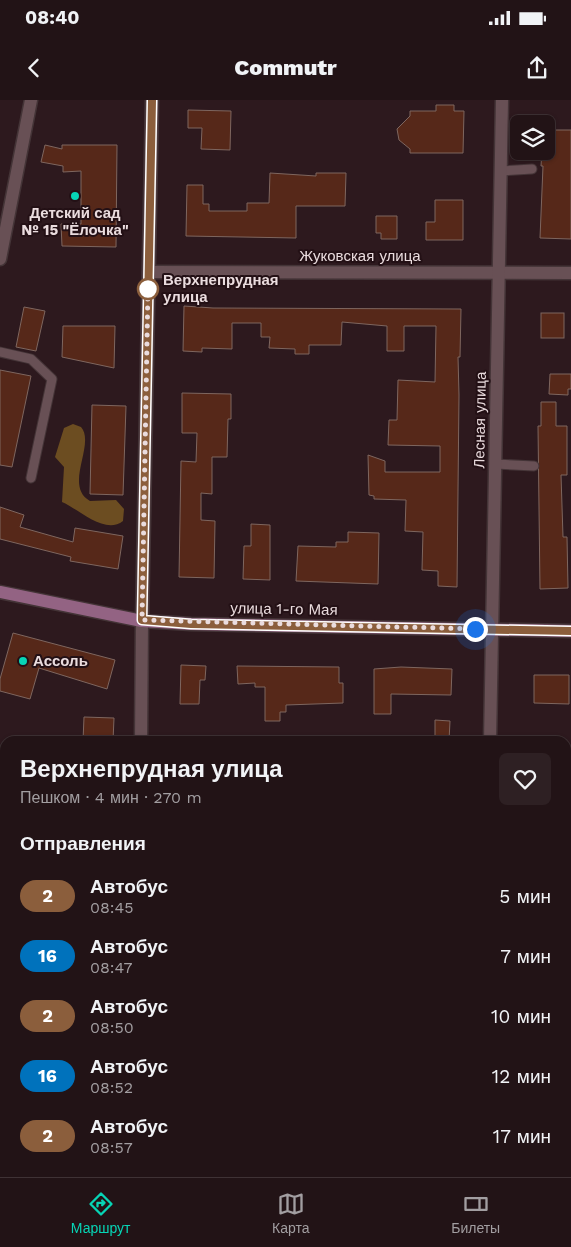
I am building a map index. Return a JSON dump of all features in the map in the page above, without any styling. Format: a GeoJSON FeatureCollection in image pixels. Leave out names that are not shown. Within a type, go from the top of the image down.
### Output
{"type":"FeatureCollection","features":[{"type":"Feature","properties":{"kind":"main road","name":"улица 1-го Мая"},"geometry":{"type":"LineString","coordinates":[[0,592],[142,620],[571,631]]}},
{"type":"Feature","properties":{"kind":"street"},"geometry":{"type":"LineString","coordinates":[[0,259],[31,100]]}},
{"type":"Feature","properties":{"kind":"street"},"geometry":{"type":"LineString","coordinates":[[140,736],[152,100]]}},
{"type":"Feature","properties":{"kind":"street","name":"Лесная улица"},"geometry":{"type":"LineString","coordinates":[[490,736],[502,100]]}},
{"type":"Feature","properties":{"kind":"street","name":"Жуковская улица"},"geometry":{"type":"LineString","coordinates":[[149,272],[571,273]]}},
{"type":"Feature","properties":{"kind":"lane"},"geometry":{"type":"LineString","coordinates":[[501,171],[532,169]]}},
{"type":"Feature","properties":{"kind":"lane"},"geometry":{"type":"LineString","coordinates":[[0,352],[31,359],[52,379],[31,478]]}},
{"type":"Feature","properties":{"kind":"lane"},"geometry":{"type":"LineString","coordinates":[[496,464],[534,466]]}},
{"type":"Feature","properties":{"kind":"shaded area"},"geometry":{"type":"Polygon","coordinates":[[[73,424],[81,427],[85,434],[79,475],[79,486],[82,494],[90,501],[116,500],[124,509],[123,521],[116,525],[108,525],[92,520],[62,502],[64,467],[55,457],[64,428],[73,424]]]}},
{"type":"Feature","properties":{"kind":"building"},"geometry":{"type":"Polygon","coordinates":[[[436,105],[454,105],[454,111],[464,111],[463,153],[410,153],[410,149],[399,140],[397,129],[410,116],[410,111],[436,111],[436,105]]]}},
{"type":"Feature","properties":{"kind":"building"},"geometry":{"type":"Polygon","coordinates":[[[188,110],[231,111],[230,150],[201,149],[202,128],[188,128],[188,110]]]}},
{"type":"Feature","properties":{"kind":"building"},"geometry":{"type":"Polygon","coordinates":[[[555,130],[571,130],[571,239],[540,238],[543,166],[541,166],[541,160],[555,160],[555,130]]]}},
{"type":"Feature","properties":{"kind":"building"},"geometry":{"type":"Polygon","coordinates":[[[45,145],[62,149],[62,145],[117,145],[116,247],[62,246],[61,224],[81,224],[81,171],[63,172],[63,166],[41,162],[45,145]]]}},
{"type":"Feature","properties":{"kind":"building"},"geometry":{"type":"Polygon","coordinates":[[[270,173],[316,176],[316,173],[346,173],[345,206],[296,206],[296,238],[186,236],[187,185],[203,185],[203,204],[209,204],[209,211],[247,211],[247,203],[269,203],[270,173]]]}},
{"type":"Feature","properties":{"kind":"building"},"geometry":{"type":"Polygon","coordinates":[[[435,200],[463,200],[463,240],[426,240],[426,222],[435,222],[435,200]]]}},
{"type":"Feature","properties":{"kind":"building"},"geometry":{"type":"Polygon","coordinates":[[[376,216],[397,216],[397,239],[381,239],[381,233],[376,233],[376,216]]]}},
{"type":"Feature","properties":{"kind":"building"},"geometry":{"type":"Polygon","coordinates":[[[184,306],[213,308],[461,309],[460,357],[458,357],[457,587],[438,586],[438,571],[422,570],[423,532],[405,531],[406,500],[374,499],[374,496],[369,495],[368,455],[385,461],[385,472],[440,472],[440,446],[388,445],[389,420],[397,420],[398,380],[435,382],[436,326],[404,326],[404,351],[387,351],[387,326],[342,322],[341,345],[309,345],[309,354],[295,354],[295,349],[269,348],[270,337],[261,337],[261,323],[232,323],[232,349],[202,348],[202,352],[183,351],[184,306]]]}},
{"type":"Feature","properties":{"kind":"building"},"geometry":{"type":"Polygon","coordinates":[[[24,307],[45,311],[36,351],[16,347],[24,307]]]}},
{"type":"Feature","properties":{"kind":"building"},"geometry":{"type":"Polygon","coordinates":[[[541,313],[564,313],[564,338],[541,338],[541,313]]]}},
{"type":"Feature","properties":{"kind":"building"},"geometry":{"type":"Polygon","coordinates":[[[63,326],[115,326],[114,368],[62,357],[63,326]]]}},
{"type":"Feature","properties":{"kind":"building"},"geometry":{"type":"Polygon","coordinates":[[[0,370],[31,376],[12,467],[0,465],[0,370]]]}},
{"type":"Feature","properties":{"kind":"building"},"geometry":{"type":"Polygon","coordinates":[[[550,374],[571,374],[571,389],[568,389],[568,395],[549,394],[550,374]]]}},
{"type":"Feature","properties":{"kind":"building"},"geometry":{"type":"Polygon","coordinates":[[[182,393],[231,394],[231,419],[228,419],[227,457],[212,457],[212,494],[201,493],[201,520],[215,521],[214,578],[179,577],[181,461],[196,462],[197,433],[182,433],[182,393]]]}},
{"type":"Feature","properties":{"kind":"building"},"geometry":{"type":"Polygon","coordinates":[[[541,402],[556,402],[556,426],[567,426],[567,475],[561,475],[563,537],[567,537],[568,588],[540,589],[538,426],[541,426],[541,402]]]}},
{"type":"Feature","properties":{"kind":"building"},"geometry":{"type":"Polygon","coordinates":[[[92,405],[126,406],[123,495],[90,494],[92,405]]]}},
{"type":"Feature","properties":{"kind":"building"},"geometry":{"type":"Polygon","coordinates":[[[0,507],[24,515],[20,527],[73,542],[75,528],[123,536],[118,569],[70,561],[71,557],[0,539],[0,507]]]}},
{"type":"Feature","properties":{"kind":"building"},"geometry":{"type":"Polygon","coordinates":[[[251,524],[270,525],[270,580],[243,579],[244,546],[251,546],[251,524]]]}},
{"type":"Feature","properties":{"kind":"building"},"geometry":{"type":"Polygon","coordinates":[[[348,532],[379,533],[378,584],[296,581],[298,546],[336,547],[336,542],[348,542],[348,532]]]}},
{"type":"Feature","properties":{"kind":"building"},"geometry":{"type":"Polygon","coordinates":[[[13,633],[115,660],[107,689],[39,668],[30,699],[0,691],[0,679],[13,633]]]}},
{"type":"Feature","properties":{"kind":"building"},"geometry":{"type":"Polygon","coordinates":[[[181,665],[206,666],[205,680],[200,680],[199,704],[180,704],[181,665]]]}},
{"type":"Feature","properties":{"kind":"building"},"geometry":{"type":"Polygon","coordinates":[[[237,666],[339,667],[339,683],[343,683],[343,703],[286,705],[286,712],[280,712],[280,721],[265,721],[265,687],[255,687],[255,683],[238,684],[237,666]]]}},
{"type":"Feature","properties":{"kind":"building"},"geometry":{"type":"Polygon","coordinates":[[[401,667],[452,669],[451,695],[391,694],[391,714],[374,714],[374,669],[401,667]]]}},
{"type":"Feature","properties":{"kind":"building"},"geometry":{"type":"Polygon","coordinates":[[[534,675],[569,675],[569,704],[534,703],[534,675]]]}},
{"type":"Feature","properties":{"kind":"building"},"geometry":{"type":"Polygon","coordinates":[[[84,717],[114,718],[113,736],[83,736],[84,717]]]}},
{"type":"Feature","properties":{"kind":"building"},"geometry":{"type":"Polygon","coordinates":[[[435,720],[450,721],[449,736],[435,736],[435,720]]]}},
{"type":"Feature","properties":{"kind":"bus line","name":"2"},"geometry":{"type":"LineString","coordinates":[[152,100],[142,620],[191,624],[571,631]]}},
{"type":"Feature","properties":{"kind":"place","name":"Детский сад № 15 \"Ёлочка\""},"geometry":{"type":"Point","coordinates":[75,196]}},
{"type":"Feature","properties":{"kind":"place","name":"Верхнепрудная улица"},"geometry":{"type":"Point","coordinates":[148,289]}},
{"type":"Feature","properties":{"kind":"place","name":"Ассоль"},"geometry":{"type":"Point","coordinates":[23,661]}},
{"type":"Feature","properties":{"kind":"route"},"geometry":{"type":"LineString","coordinates":[[148,289],[148,285],[142,620],[191,624],[475,629]]}}]}
